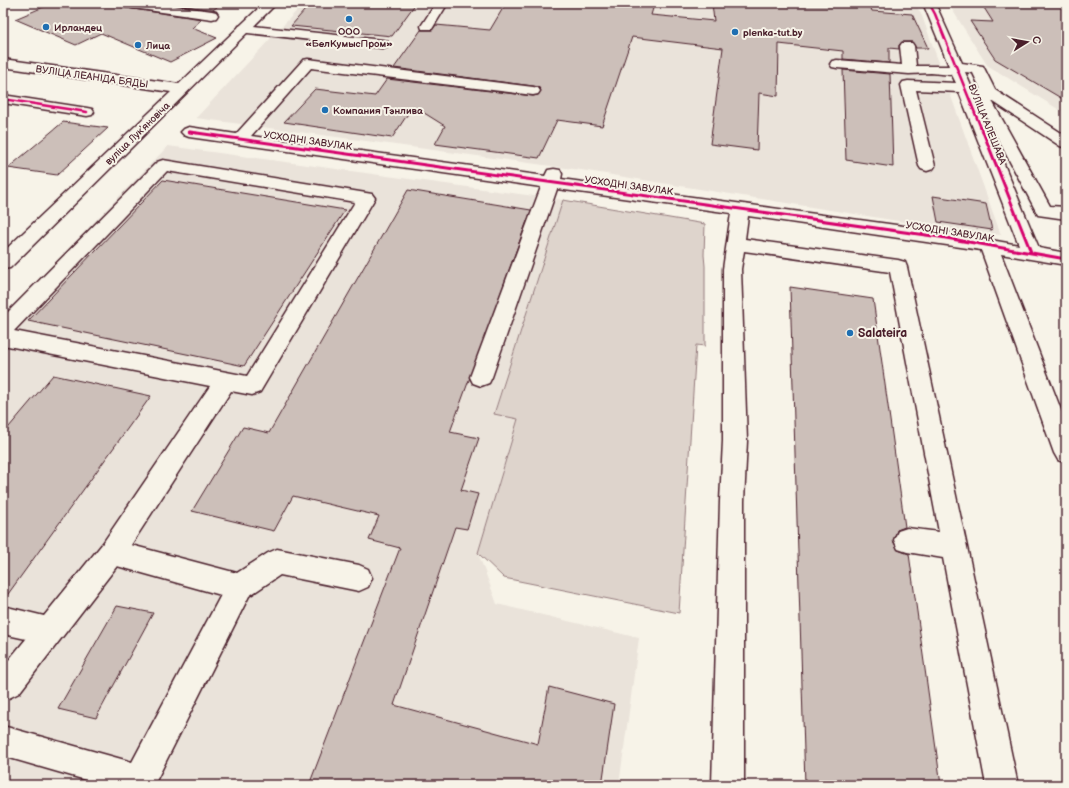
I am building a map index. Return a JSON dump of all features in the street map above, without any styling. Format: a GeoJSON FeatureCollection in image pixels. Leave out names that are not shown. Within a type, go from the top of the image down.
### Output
{"type":"FeatureCollection","features":[{"type":"Feature","properties":{"kind":"street"},"geometry":{"type":"LineString","coordinates":[[126,3],[212,15]]}},
{"type":"Feature","properties":{"kind":"street","name":"вуліца Лукʼяновіча"},"geometry":{"type":"LineString","coordinates":[[3,263],[271,3]]}},
{"type":"Feature","properties":{"kind":"street"},"geometry":{"type":"LineString","coordinates":[[427,26],[442,3]]}},
{"type":"Feature","properties":{"kind":"street","name":"ВУЛІЦА АЛЕШАВА"},"geometry":{"type":"LineString","coordinates":[[929,3],[1031,252]]}},
{"type":"Feature","properties":{"kind":"street"},"geometry":{"type":"LineString","coordinates":[[244,29],[382,44]]}},
{"type":"Feature","properties":{"kind":"street"},"geometry":{"type":"LineString","coordinates":[[281,47],[304,44],[311,36]]}},
{"type":"Feature","properties":{"kind":"street"},"geometry":{"type":"LineString","coordinates":[[231,41],[251,43]]}},
{"type":"Feature","properties":{"kind":"street"},"geometry":{"type":"LineString","coordinates":[[907,46],[909,70]]}},
{"type":"Feature","properties":{"kind":"street","name":"ВУЛІЦА ЛЕАНІДА БЯДЫ"},"geometry":{"type":"LineString","coordinates":[[3,63],[182,89]]}},
{"type":"Feature","properties":{"kind":"street"},"geometry":{"type":"LineString","coordinates":[[240,139],[308,63],[533,91]]}},
{"type":"Feature","properties":{"kind":"street"},"geometry":{"type":"LineString","coordinates":[[837,64],[909,70],[978,70],[989,92],[1066,143]]}},
{"type":"Feature","properties":{"kind":"street"},"geometry":{"type":"LineString","coordinates":[[927,166],[908,85],[965,88]]}},
{"type":"Feature","properties":{"kind":"street"},"geometry":{"type":"LineString","coordinates":[[989,92],[982,95],[1044,211],[1066,213]]}},
{"type":"Feature","properties":{"kind":"street"},"geometry":{"type":"LineString","coordinates":[[3,99],[87,112]]}},
{"type":"Feature","properties":{"kind":"street","name":"УСХОДНІ ЗАВУЛАК"},"geometry":{"type":"LineString","coordinates":[[189,132],[552,178],[740,210],[988,244],[1066,259]]}},
{"type":"Feature","properties":{"kind":"street"},"geometry":{"type":"LineString","coordinates":[[3,330],[163,166],[366,198],[252,386],[3,337]]}},
{"type":"Feature","properties":{"kind":"street"},"geometry":{"type":"LineString","coordinates":[[481,377],[552,178]]}},
{"type":"Feature","properties":{"kind":"street"},"geometry":{"type":"LineString","coordinates":[[728,785],[732,501],[735,441],[732,269],[740,210]]}},
{"type":"Feature","properties":{"kind":"street"},"geometry":{"type":"LineString","coordinates":[[735,244],[898,267],[1002,785]]}},
{"type":"Feature","properties":{"kind":"street"},"geometry":{"type":"LineString","coordinates":[[988,244],[1066,453]]}},
{"type":"Feature","properties":{"kind":"street"},"geometry":{"type":"LineString","coordinates":[[9,683],[112,552],[226,381]]}},
{"type":"Feature","properties":{"kind":"street"},"geometry":{"type":"LineString","coordinates":[[907,540],[955,547]]}},
{"type":"Feature","properties":{"kind":"street"},"geometry":{"type":"LineString","coordinates":[[112,552],[240,587]]}},
{"type":"Feature","properties":{"kind":"street"},"geometry":{"type":"LineString","coordinates":[[3,741],[140,780],[240,587],[277,562],[359,578]]}},
{"type":"Feature","properties":{"kind":"street"},"geometry":{"type":"LineString","coordinates":[[3,620],[50,631]]}},
{"type":"Feature","properties":{"kind":"shaded area"},"geometry":{"type":"Polygon","coordinates":[[[304,3],[915,3],[922,16],[1001,235],[954,230],[581,170],[196,118],[304,3]]]}},
{"type":"Feature","properties":{"kind":"shaded area"},"geometry":{"type":"Polygon","coordinates":[[[948,3],[1066,3],[1066,114],[987,65],[948,3]]]}},
{"type":"Feature","properties":{"kind":"shaded area"},"geometry":{"type":"Polygon","coordinates":[[[168,146],[563,200],[494,413],[518,418],[478,553],[497,604],[639,638],[619,785],[3,785],[3,316],[168,146]]]}},
{"type":"Feature","properties":{"kind":"shaded area"},"geometry":{"type":"Polygon","coordinates":[[[563,200],[705,224],[705,346],[696,345],[679,613],[504,578],[478,553],[518,419],[494,414],[563,200]]]}},
{"type":"Feature","properties":{"kind":"building"},"geometry":{"type":"Polygon","coordinates":[[[53,3],[119,3],[121,7],[126,8],[202,19],[192,28],[217,38],[170,62],[101,33],[76,45],[15,19],[53,3]]]}},
{"type":"Feature","properties":{"kind":"building"},"geometry":{"type":"Polygon","coordinates":[[[164,3],[222,3],[213,10],[164,3]]]}},
{"type":"Feature","properties":{"kind":"building"},"geometry":{"type":"Polygon","coordinates":[[[311,3],[416,3],[392,36],[291,26],[311,3]]]}},
{"type":"Feature","properties":{"kind":"building"},"geometry":{"type":"Polygon","coordinates":[[[506,3],[637,3],[654,5],[651,15],[714,21],[712,3],[869,3],[872,11],[912,14],[928,48],[916,48],[912,42],[902,42],[899,45],[899,49],[889,48],[889,63],[843,59],[843,51],[779,44],[778,96],[759,93],[757,150],[710,144],[723,48],[632,37],[602,126],[557,120],[539,158],[435,144],[445,126],[413,106],[392,138],[284,122],[315,89],[375,96],[387,79],[533,96],[538,95],[541,90],[538,87],[533,86],[394,68],[421,30],[432,30],[436,25],[490,30],[506,3]]]}},
{"type":"Feature","properties":{"kind":"building"},"geometry":{"type":"Polygon","coordinates":[[[981,3],[1066,3],[1066,101],[995,59],[970,21],[993,22],[981,3]]]}},
{"type":"Feature","properties":{"kind":"building"},"geometry":{"type":"Polygon","coordinates":[[[843,70],[890,74],[893,167],[846,160],[843,70]]]}},
{"type":"Feature","properties":{"kind":"building"},"geometry":{"type":"Polygon","coordinates":[[[63,122],[108,128],[57,175],[8,168],[63,122]]]}},
{"type":"Feature","properties":{"kind":"building"},"geometry":{"type":"Polygon","coordinates":[[[163,180],[345,210],[244,366],[28,321],[163,180]]]}},
{"type":"Feature","properties":{"kind":"building"},"geometry":{"type":"Polygon","coordinates":[[[408,190],[531,210],[450,432],[479,438],[461,490],[478,494],[467,529],[455,527],[394,705],[538,744],[549,687],[614,704],[602,785],[309,785],[400,548],[369,540],[379,516],[293,496],[274,531],[192,511],[243,427],[269,433],[408,190]]]}},
{"type":"Feature","properties":{"kind":"building"},"geometry":{"type":"Polygon","coordinates":[[[933,196],[986,204],[992,230],[938,222],[933,196]]]}},
{"type":"Feature","properties":{"kind":"building"},"geometry":{"type":"Polygon","coordinates":[[[790,287],[873,299],[905,527],[897,530],[893,541],[898,550],[909,554],[941,785],[805,785],[790,287]]]}},
{"type":"Feature","properties":{"kind":"building"},"geometry":{"type":"Polygon","coordinates":[[[53,375],[151,396],[3,601],[3,434],[53,375]]]}},
{"type":"Feature","properties":{"kind":"building"},"geometry":{"type":"Polygon","coordinates":[[[117,606],[153,613],[96,718],[58,709],[117,606]]]}},
{"type":"Feature","properties":{"kind":"cycle path"},"geometry":{"type":"LineString","coordinates":[[929,3],[935,14],[1031,252]]}},
{"type":"Feature","properties":{"kind":"cycle path"},"geometry":{"type":"LineString","coordinates":[[3,99],[87,112]]}},
{"type":"Feature","properties":{"kind":"cycle path"},"geometry":{"type":"LineString","coordinates":[[189,132],[940,237],[1066,259]]}},
{"type":"Feature","properties":{"kind":"place","name":"ООО «БелКумысПром»"},"geometry":{"type":"Point","coordinates":[349,19]}},
{"type":"Feature","properties":{"kind":"place","name":"Ирландец"},"geometry":{"type":"Point","coordinates":[46,27]}},
{"type":"Feature","properties":{"kind":"place","name":"plenka-tut.by"},"geometry":{"type":"Point","coordinates":[735,32]}},
{"type":"Feature","properties":{"kind":"place","name":"Лица"},"geometry":{"type":"Point","coordinates":[138,45]}},
{"type":"Feature","properties":{"kind":"place","name":"Компания Тэнлива"},"geometry":{"type":"Point","coordinates":[325,110]}},
{"type":"Feature","properties":{"kind":"place","name":"Salateira"},"geometry":{"type":"Point","coordinates":[850,333]}}]}
